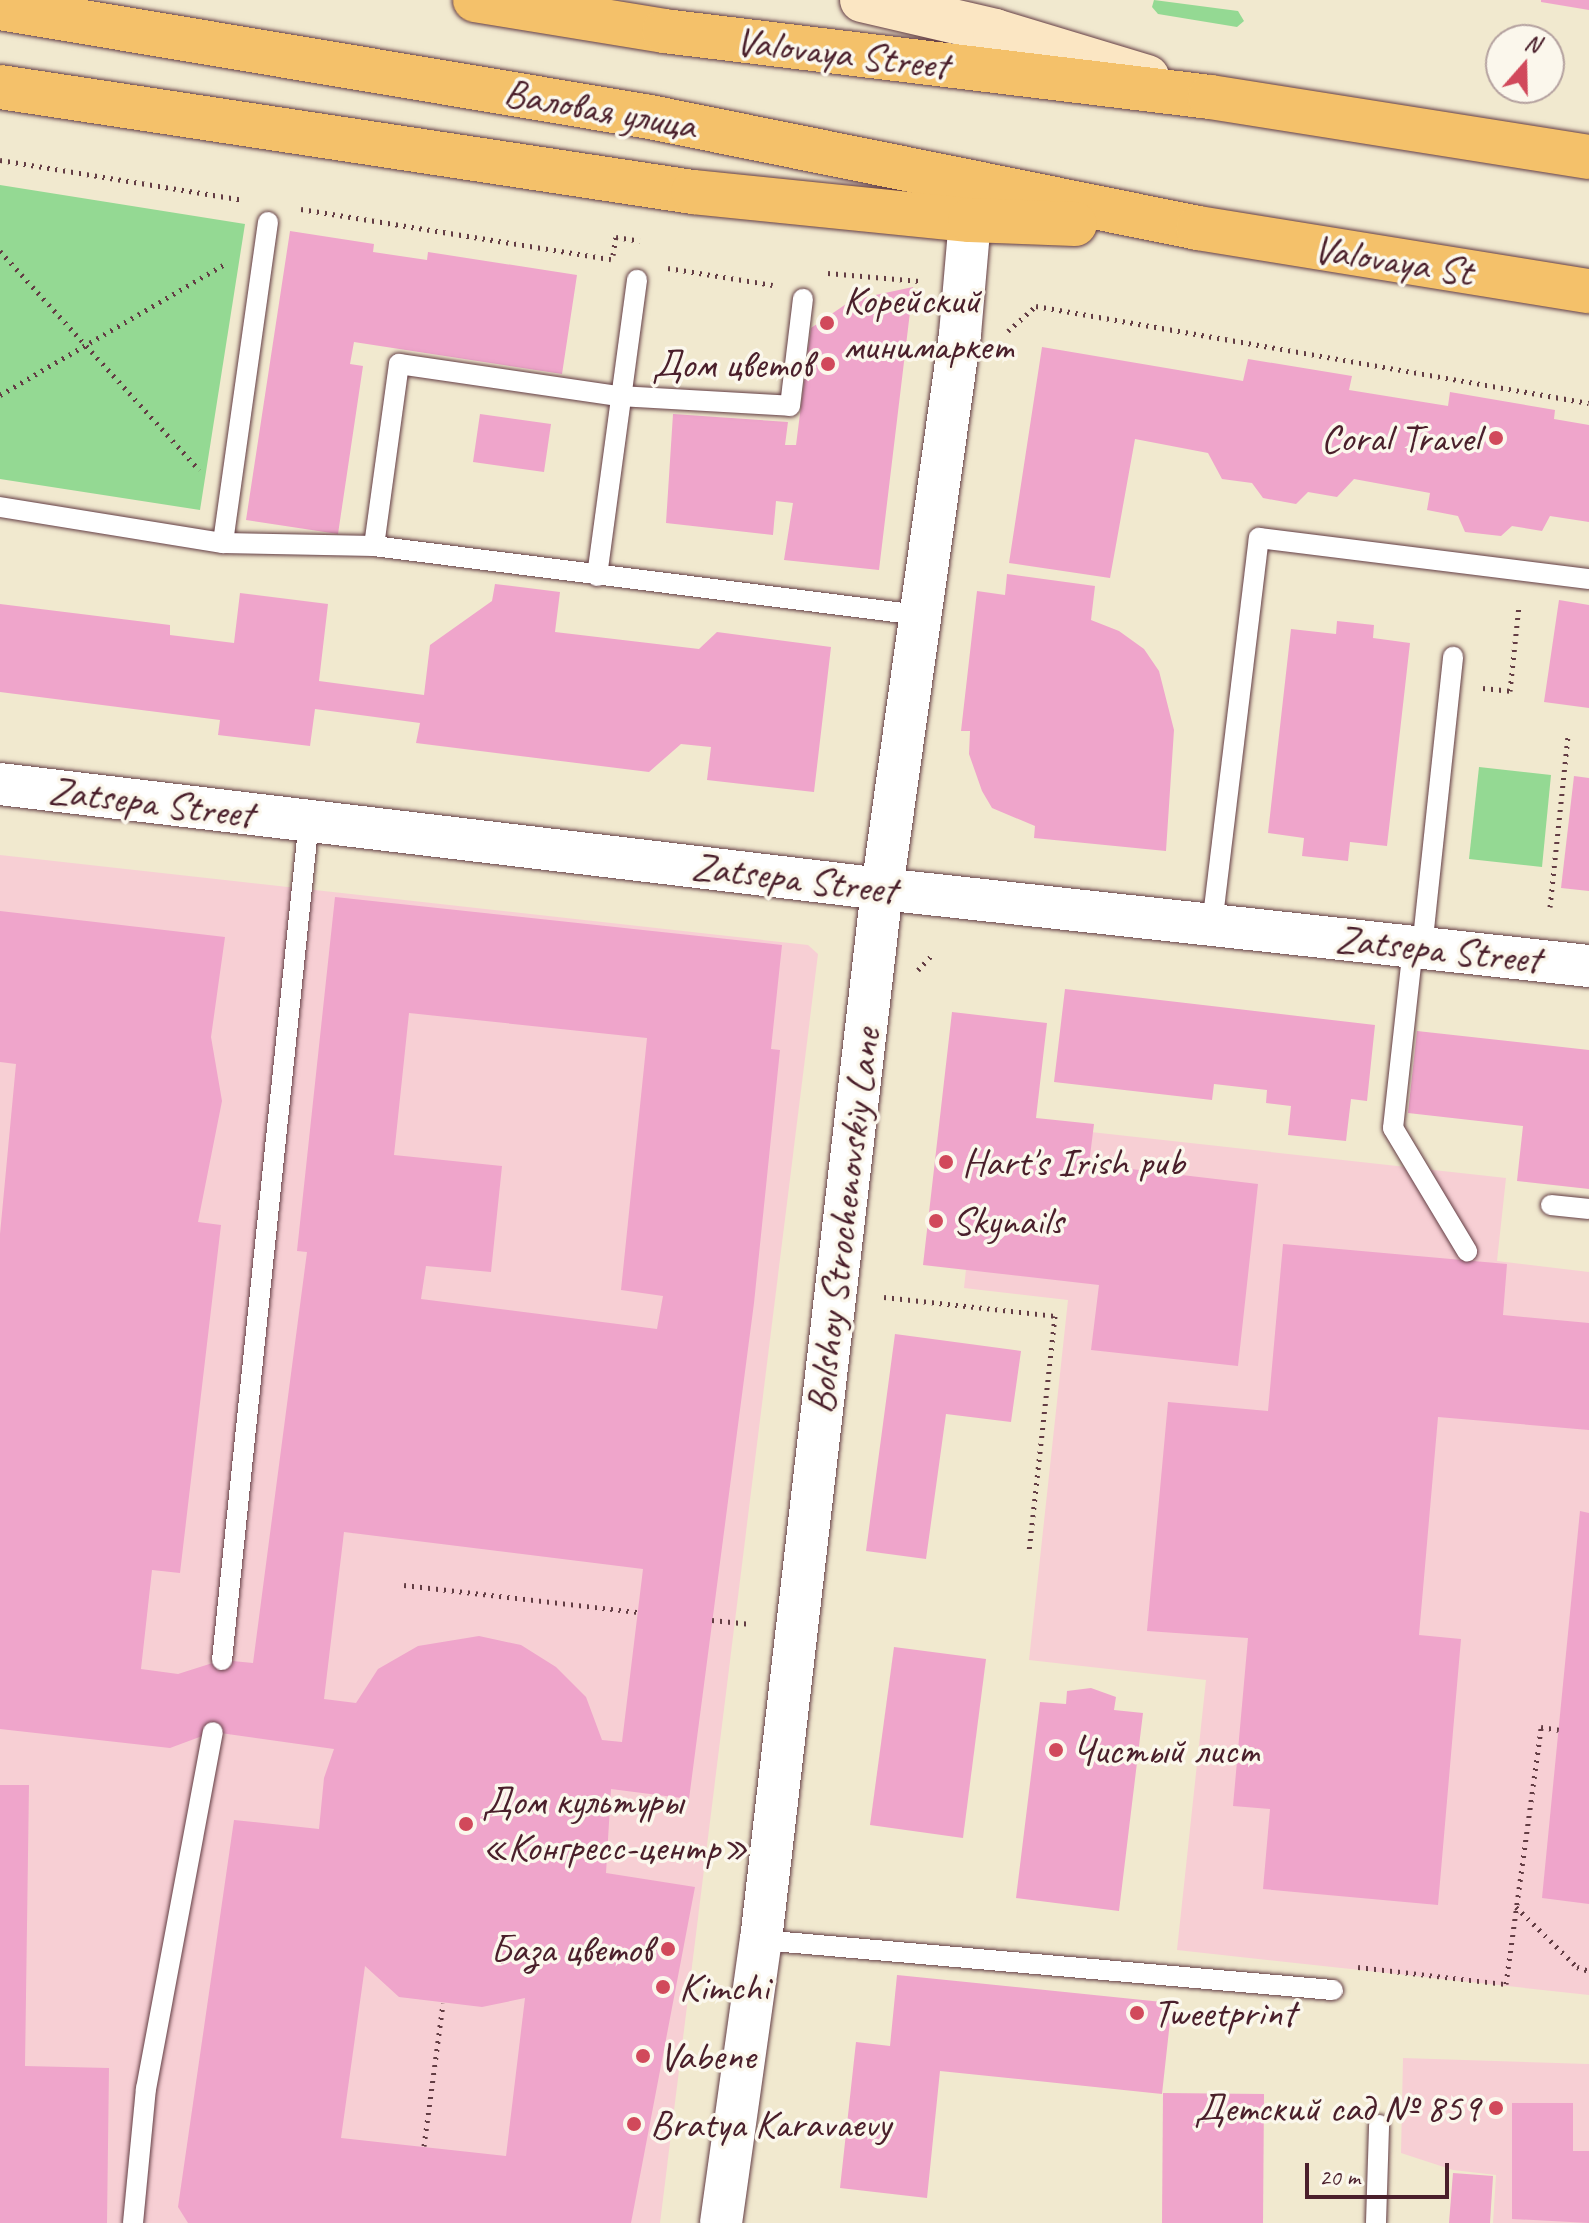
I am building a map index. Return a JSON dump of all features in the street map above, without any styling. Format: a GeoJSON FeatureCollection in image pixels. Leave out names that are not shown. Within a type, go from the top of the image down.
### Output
{"type":"FeatureCollection","features":[{"type":"Feature","properties":{"kind":"main road","name":"Valovaya Street"},"geometry":{"type":"LineString","coordinates":[[475,0],[664,31],[1210,97]]}},
{"type":"Feature","properties":{"kind":"main road"},"geometry":{"type":"LineString","coordinates":[[862,0],[982,16],[1210,97],[1589,157]]}},
{"type":"Feature","properties":{"kind":"main road","name":"Валовая улица"},"geometry":{"type":"LineString","coordinates":[[0,8],[650,117],[1198,228]]}},
{"type":"Feature","properties":{"kind":"main road"},"geometry":{"type":"LineString","coordinates":[[0,87],[618,182],[970,220],[1198,228]]}},
{"type":"Feature","properties":{"kind":"main road","name":"Valovaya St"},"geometry":{"type":"LineString","coordinates":[[1198,228],[1589,291]]}},
{"type":"Feature","properties":{"kind":"street","name":"Bolshoy Strochenovskiy Lane"},"geometry":{"type":"LineString","coordinates":[[721,2223],[761,1940],[882,889],[960,334],[970,220]]}},
{"type":"Feature","properties":{"kind":"street","name":"Zatsepa Street"},"geometry":{"type":"LineString","coordinates":[[0,784],[882,889],[1589,966]]}},
{"type":"Feature","properties":{"kind":"lane"},"geometry":{"type":"LineString","coordinates":[[223,543],[267,231]]}},
{"type":"Feature","properties":{"kind":"lane"},"geometry":{"type":"LineString","coordinates":[[597,576],[637,280]]}},
{"type":"Feature","properties":{"kind":"lane"},"geometry":{"type":"LineString","coordinates":[[374,546],[399,364],[619,396],[790,406],[796,293]]}},
{"type":"Feature","properties":{"kind":"lane"},"geometry":{"type":"LineString","coordinates":[[0,507],[223,543],[374,546],[919,615]]}},
{"type":"Feature","properties":{"kind":"lane"},"geometry":{"type":"LineString","coordinates":[[1212,925],[1259,538],[1589,579]]}},
{"type":"Feature","properties":{"kind":"lane"},"geometry":{"type":"LineString","coordinates":[[1453,657],[1393,1128],[1467,1251]]}},
{"type":"Feature","properties":{"kind":"lane"},"geometry":{"type":"LineString","coordinates":[[222,1660],[309,820]]}},
{"type":"Feature","properties":{"kind":"lane"},"geometry":{"type":"LineString","coordinates":[[1551,1205],[1589,1209]]}},
{"type":"Feature","properties":{"kind":"lane"},"geometry":{"type":"LineString","coordinates":[[133,2223],[146,2089],[213,1732]]}},
{"type":"Feature","properties":{"kind":"lane"},"geometry":{"type":"LineString","coordinates":[[761,1940],[1333,1990]]}},
{"type":"Feature","properties":{"kind":"lane"},"geometry":{"type":"LineString","coordinates":[[1376,2223],[1379,2125]]}},
{"type":"Feature","properties":{"kind":"path"},"geometry":{"type":"LineString","coordinates":[[0,160],[256,202]]}},
{"type":"Feature","properties":{"kind":"path"},"geometry":{"type":"LineString","coordinates":[[287,207],[625,261]]}},
{"type":"Feature","properties":{"kind":"path"},"geometry":{"type":"LineString","coordinates":[[0,395],[267,231]]}},
{"type":"Feature","properties":{"kind":"path"},"geometry":{"type":"LineString","coordinates":[[612,259],[616,237],[640,241]]}},
{"type":"Feature","properties":{"kind":"path"},"geometry":{"type":"LineString","coordinates":[[0,251],[229,503]]}},
{"type":"Feature","properties":{"kind":"path"},"geometry":{"type":"LineString","coordinates":[[654,266],[796,293]]}},
{"type":"Feature","properties":{"kind":"path"},"geometry":{"type":"LineString","coordinates":[[828,273],[923,281],[921,297]]}},
{"type":"Feature","properties":{"kind":"path"},"geometry":{"type":"LineString","coordinates":[[998,340],[1036,306],[1589,403]]}},
{"type":"Feature","properties":{"kind":"path"},"geometry":{"type":"LineString","coordinates":[[1450,685],[1510,691],[1523,571]]}},
{"type":"Feature","properties":{"kind":"path"},"geometry":{"type":"LineString","coordinates":[[1550,907],[1568,737]]}},
{"type":"Feature","properties":{"kind":"path"},"geometry":{"type":"LineString","coordinates":[[910,970],[922,971],[932,955]]}},
{"type":"Feature","properties":{"kind":"path"},"geometry":{"type":"LineString","coordinates":[[884,1297],[1055,1316],[1029,1552]]}},
{"type":"Feature","properties":{"kind":"path"},"geometry":{"type":"LineString","coordinates":[[404,1585],[638,1612]]}},
{"type":"Feature","properties":{"kind":"path"},"geometry":{"type":"LineString","coordinates":[[712,1620],[760,1625]]}},
{"type":"Feature","properties":{"kind":"path"},"geometry":{"type":"LineString","coordinates":[[1350,1966],[1506,1984],[1541,1727],[1559,1730]]}},
{"type":"Feature","properties":{"kind":"path"},"geometry":{"type":"LineString","coordinates":[[1516,1907],[1577,1967],[1589,1971]]}},
{"type":"Feature","properties":{"kind":"path"},"geometry":{"type":"LineString","coordinates":[[424,2146],[443,2003]]}},
{"type":"Feature","properties":{"kind":"shaded area"},"geometry":{"type":"Polygon","coordinates":[[[0,855],[808,945],[818,954],[660,2223],[0,2223],[0,855]]]}},
{"type":"Feature","properties":{"kind":"shaded area"},"geometry":{"type":"Polygon","coordinates":[[[982,1120],[1506,1178],[1497,1261],[1589,1272],[1589,1995],[1177,1950],[1206,1680],[1029,1660],[1068,1300],[964,1288],[982,1120]]]}},
{"type":"Feature","properties":{"kind":"shaded area","name":"Детский сад № 859"},"geometry":{"type":"Polygon","coordinates":[[[1403,2058],[1589,2064],[1589,2223],[1493,2223],[1496,2175],[1453,2170],[1401,2153],[1403,2058]]]}},
{"type":"Feature","properties":{"kind":"green space"},"geometry":{"type":"Polygon","coordinates":[[[1154,0],[1238,11],[1244,21],[1237,27],[1158,14],[1152,7],[1154,0]]]}},
{"type":"Feature","properties":{"kind":"green space"},"geometry":{"type":"Polygon","coordinates":[[[0,185],[245,224],[200,510],[0,479],[0,185]]]}},
{"type":"Feature","properties":{"kind":"green space"},"geometry":{"type":"Polygon","coordinates":[[[1479,767],[1551,775],[1542,867],[1469,859],[1479,767]]]}},
{"type":"Feature","properties":{"kind":"building"},"geometry":{"type":"Polygon","coordinates":[[[1541,0],[1589,0],[1589,10],[1541,2],[1541,0]]]}},
{"type":"Feature","properties":{"kind":"building"},"geometry":{"type":"Polygon","coordinates":[[[290,231],[374,244],[373,252],[427,260],[428,252],[577,275],[562,374],[354,342],[350,364],[363,366],[338,534],[246,520],[290,231]]]}},
{"type":"Feature","properties":{"kind":"building"},"geometry":{"type":"Polygon","coordinates":[[[913,287],[879,570],[784,560],[793,503],[776,501],[773,535],[666,523],[673,414],[788,422],[785,445],[796,445],[811,328],[852,300],[913,287]]]}},
{"type":"Feature","properties":{"kind":"building"},"geometry":{"type":"Polygon","coordinates":[[[1042,347],[1243,381],[1248,359],[1352,376],[1349,390],[1448,406],[1450,392],[1555,410],[1554,419],[1589,425],[1589,522],[1550,516],[1542,531],[1512,526],[1501,536],[1465,532],[1458,516],[1427,510],[1430,493],[1354,479],[1337,497],[1308,492],[1296,504],[1263,498],[1252,483],[1222,479],[1208,453],[1135,439],[1110,578],[1009,563],[1042,347]]]}},
{"type":"Feature","properties":{"kind":"building"},"geometry":{"type":"Polygon","coordinates":[[[480,414],[551,424],[544,472],[473,462],[480,414]]]}},
{"type":"Feature","properties":{"kind":"building"},"geometry":{"type":"Polygon","coordinates":[[[1007,574],[1095,586],[1091,620],[1119,631],[1144,649],[1159,671],[1174,730],[1166,851],[1034,838],[1035,826],[992,808],[982,791],[969,754],[970,731],[961,731],[977,591],[1005,595],[1007,574]]]}},
{"type":"Feature","properties":{"kind":"building"},"geometry":{"type":"Polygon","coordinates":[[[495,584],[560,592],[555,632],[699,649],[717,632],[831,647],[814,792],[707,780],[711,747],[681,744],[649,772],[416,743],[420,723],[315,709],[310,746],[218,735],[220,720],[0,692],[0,604],[170,625],[170,635],[234,643],[240,593],[328,604],[319,681],[424,695],[430,645],[492,601],[495,584]]]}},
{"type":"Feature","properties":{"kind":"building"},"geometry":{"type":"Polygon","coordinates":[[[1559,600],[1589,605],[1589,708],[1544,702],[1559,600]]]}},
{"type":"Feature","properties":{"kind":"building"},"geometry":{"type":"Polygon","coordinates":[[[1337,621],[1374,625],[1373,638],[1410,643],[1387,846],[1350,842],[1348,861],[1302,856],[1304,838],[1268,833],[1291,629],[1336,634],[1337,621]]]}},
{"type":"Feature","properties":{"kind":"building"},"geometry":{"type":"Polygon","coordinates":[[[1574,776],[1589,778],[1589,891],[1561,888],[1574,776]]]}},
{"type":"Feature","properties":{"kind":"building"},"geometry":{"type":"Polygon","coordinates":[[[335,897],[782,945],[771,1049],[780,1050],[754,1303],[689,1799],[611,1789],[606,1873],[695,1887],[631,2223],[188,2223],[178,2207],[234,1820],[319,1829],[324,1778],[334,1749],[213,1732],[170,1748],[0,1729],[0,1234],[16,1064],[0,1062],[0,911],[225,937],[211,1037],[222,1101],[198,1222],[221,1225],[180,1573],[152,1570],[141,1669],[178,1674],[222,1660],[253,1663],[307,1252],[297,1251],[335,897]],[[409,1013],[394,1155],[502,1166],[491,1272],[426,1266],[421,1299],[657,1329],[663,1296],[621,1290],[647,1038],[409,1013]],[[344,1532],[324,1699],[356,1703],[378,1669],[418,1646],[479,1636],[521,1645],[556,1667],[586,1697],[602,1740],[622,1742],[643,1569],[344,1532]],[[365,1966],[341,2138],[506,2156],[525,1998],[482,2007],[399,1997],[365,1966]]]}},
{"type":"Feature","properties":{"kind":"building"},"geometry":{"type":"Polygon","coordinates":[[[1065,989],[1375,1025],[1367,1101],[1351,1099],[1346,1141],[1288,1135],[1291,1106],[1266,1103],[1267,1090],[1214,1084],[1212,1100],[1054,1082],[1065,989]]]}},
{"type":"Feature","properties":{"kind":"building"},"geometry":{"type":"Polygon","coordinates":[[[952,1012],[1047,1023],[1036,1118],[1094,1124],[1089,1164],[1258,1184],[1238,1366],[1091,1350],[1099,1285],[923,1265],[952,1012]]]}},
{"type":"Feature","properties":{"kind":"building"},"geometry":{"type":"Polygon","coordinates":[[[1417,1031],[1589,1050],[1589,1189],[1517,1181],[1523,1126],[1408,1113],[1417,1031]]]}},
{"type":"Feature","properties":{"kind":"building"},"geometry":{"type":"Polygon","coordinates":[[[1283,1244],[1507,1264],[1503,1315],[1589,1323],[1589,1430],[1438,1417],[1419,1635],[1461,1639],[1438,1905],[1263,1889],[1270,1809],[1233,1806],[1248,1638],[1147,1631],[1168,1402],[1268,1411],[1283,1244]]]}},
{"type":"Feature","properties":{"kind":"building"},"geometry":{"type":"Polygon","coordinates":[[[895,1334],[1021,1351],[1011,1422],[946,1414],[926,1559],[866,1551],[895,1334]]]}},
{"type":"Feature","properties":{"kind":"building"},"geometry":{"type":"Polygon","coordinates":[[[1580,1511],[1589,1513],[1589,1904],[1542,1898],[1580,1511]]]}},
{"type":"Feature","properties":{"kind":"building"},"geometry":{"type":"Polygon","coordinates":[[[894,1647],[986,1659],[963,1838],[870,1825],[894,1647]]]}},
{"type":"Feature","properties":{"kind":"building"},"geometry":{"type":"Polygon","coordinates":[[[1091,1688],[1116,1697],[1114,1710],[1143,1713],[1119,1911],[1016,1898],[1040,1702],[1066,1704],[1067,1691],[1091,1688]]]}},
{"type":"Feature","properties":{"kind":"building"},"geometry":{"type":"Polygon","coordinates":[[[0,1785],[29,1785],[25,2066],[109,2068],[107,2223],[0,2223],[0,1785]]]}},
{"type":"Feature","properties":{"kind":"building"},"geometry":{"type":"Polygon","coordinates":[[[897,1975],[1172,2003],[1162,2094],[940,2071],[927,2198],[840,2188],[856,2042],[890,2046],[897,1975]]]}},
{"type":"Feature","properties":{"kind":"building"},"geometry":{"type":"Polygon","coordinates":[[[1163,2093],[1264,2094],[1263,2223],[1162,2223],[1163,2093]]]}},
{"type":"Feature","properties":{"kind":"building"},"geometry":{"type":"Polygon","coordinates":[[[1512,2103],[1573,2103],[1573,2151],[1589,2151],[1589,2223],[1512,2219],[1512,2103]]]}},
{"type":"Feature","properties":{"kind":"building"},"geometry":{"type":"Polygon","coordinates":[[[1453,2173],[1493,2176],[1490,2223],[1449,2223],[1453,2173]]]}},
{"type":"Feature","properties":{"kind":"place","name":"Корейский минимаркет"},"geometry":{"type":"Point","coordinates":[827,323]}},
{"type":"Feature","properties":{"kind":"place","name":"Дом цветов"},"geometry":{"type":"Point","coordinates":[828,364]}},
{"type":"Feature","properties":{"kind":"place","name":"Coral Travel"},"geometry":{"type":"Point","coordinates":[1496,438]}},
{"type":"Feature","properties":{"kind":"place","name":"Hart's Irish pub"},"geometry":{"type":"Point","coordinates":[946,1162]}},
{"type":"Feature","properties":{"kind":"place","name":"Skynails"},"geometry":{"type":"Point","coordinates":[936,1221]}},
{"type":"Feature","properties":{"kind":"place","name":"Чистый лист"},"geometry":{"type":"Point","coordinates":[1056,1750]}},
{"type":"Feature","properties":{"kind":"place","name":"Дом культуры «Конгресс-центр»"},"geometry":{"type":"Point","coordinates":[466,1824]}},
{"type":"Feature","properties":{"kind":"place","name":"База цветов"},"geometry":{"type":"Point","coordinates":[668,1949]}},
{"type":"Feature","properties":{"kind":"place","name":"Kimchi"},"geometry":{"type":"Point","coordinates":[663,1987]}},
{"type":"Feature","properties":{"kind":"place","name":"Tweetprint"},"geometry":{"type":"Point","coordinates":[1137,2013]}},
{"type":"Feature","properties":{"kind":"place","name":"Vabene"},"geometry":{"type":"Point","coordinates":[643,2056]}},
{"type":"Feature","properties":{"kind":"place","name":"Детский сад № 859"},"geometry":{"type":"Point","coordinates":[1496,2108]}},
{"type":"Feature","properties":{"kind":"place","name":"Bratya Karavaevy"},"geometry":{"type":"Point","coordinates":[634,2124]}}]}
